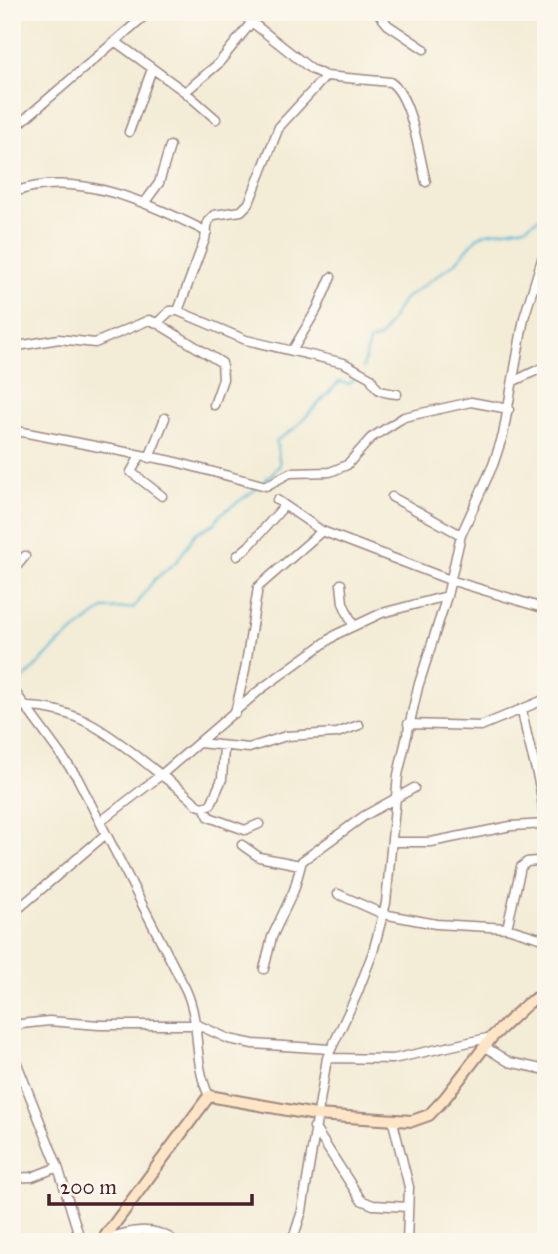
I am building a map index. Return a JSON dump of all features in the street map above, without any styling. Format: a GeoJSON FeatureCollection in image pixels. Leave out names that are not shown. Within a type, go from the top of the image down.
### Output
{"type":"FeatureCollection","features":[{"type":"Feature","properties":{"kind":"street"},"geometry":{"type":"LineString","coordinates":[[13,126],[116,43],[149,12]]}},
{"type":"Feature","properties":{"kind":"street"},"geometry":{"type":"LineString","coordinates":[[239,12],[311,69],[326,76],[390,82],[401,92],[426,182]]}},
{"type":"Feature","properties":{"kind":"street"},"geometry":{"type":"LineString","coordinates":[[377,12],[394,30],[424,48]]}},
{"type":"Feature","properties":{"kind":"street"},"geometry":{"type":"LineString","coordinates":[[185,92],[218,64],[251,23]]}},
{"type":"Feature","properties":{"kind":"street"},"geometry":{"type":"LineString","coordinates":[[116,43],[185,92],[216,119]]}},
{"type":"Feature","properties":{"kind":"street"},"geometry":{"type":"LineString","coordinates":[[129,132],[152,69]]}},
{"type":"Feature","properties":{"kind":"street"},"geometry":{"type":"LineString","coordinates":[[178,311],[207,232],[208,221],[214,215],[241,211],[249,203],[279,127],[326,76]]}},
{"type":"Feature","properties":{"kind":"street"},"geometry":{"type":"LineString","coordinates":[[145,202],[159,183],[170,146]]}},
{"type":"Feature","properties":{"kind":"street"},"geometry":{"type":"LineString","coordinates":[[12,193],[60,186],[85,188],[145,202],[207,232]]}},
{"type":"Feature","properties":{"kind":"street"},"geometry":{"type":"LineString","coordinates":[[292,1242],[302,1211],[328,1054],[357,995],[383,914],[395,796],[408,724],[461,535],[493,465],[509,409],[524,318],[542,259]]}},
{"type":"Feature","properties":{"kind":"street"},"geometry":{"type":"LineString","coordinates":[[292,351],[317,309],[331,277]]}},
{"type":"Feature","properties":{"kind":"street"},"geometry":{"type":"LineString","coordinates":[[157,323],[170,311],[178,311],[222,332],[354,367],[368,376],[383,394],[397,394]]}},
{"type":"Feature","properties":{"kind":"street"},"geometry":{"type":"LineString","coordinates":[[12,347],[59,339],[95,343],[149,320],[222,363],[223,379],[214,405]]}},
{"type":"Feature","properties":{"kind":"street"},"geometry":{"type":"LineString","coordinates":[[514,381],[546,366]]}},
{"type":"Feature","properties":{"kind":"street"},"geometry":{"type":"LineString","coordinates":[[12,430],[262,485],[290,472],[330,472],[347,465],[370,438],[404,417],[471,402],[509,409]]}},
{"type":"Feature","properties":{"kind":"street"},"geometry":{"type":"LineString","coordinates":[[149,458],[165,418]]}},
{"type":"Feature","properties":{"kind":"street"},"geometry":{"type":"LineString","coordinates":[[139,456],[131,472],[162,496]]}},
{"type":"Feature","properties":{"kind":"street"},"geometry":{"type":"LineString","coordinates":[[392,497],[461,535]]}},
{"type":"Feature","properties":{"kind":"street"},"geometry":{"type":"LineString","coordinates":[[237,556],[249,546],[281,503],[322,531],[450,580],[546,609]]}},
{"type":"Feature","properties":{"kind":"street"},"geometry":{"type":"LineString","coordinates":[[235,713],[245,670],[258,587],[322,531]]}},
{"type":"Feature","properties":{"kind":"street"},"geometry":{"type":"LineString","coordinates":[[12,572],[25,556]]}},
{"type":"Feature","properties":{"kind":"street"},"geometry":{"type":"LineString","coordinates":[[341,584],[343,603],[353,625]]}},
{"type":"Feature","properties":{"kind":"street"},"geometry":{"type":"LineString","coordinates":[[100,821],[161,775],[261,690],[353,625],[446,596]]}},
{"type":"Feature","properties":{"kind":"street"},"geometry":{"type":"LineString","coordinates":[[12,688],[77,776],[186,990],[198,1025],[201,1078],[209,1096]]}},
{"type":"Feature","properties":{"kind":"street"},"geometry":{"type":"LineString","coordinates":[[408,724],[481,726],[546,699]]}},
{"type":"Feature","properties":{"kind":"street"},"geometry":{"type":"LineString","coordinates":[[28,707],[65,712],[85,720],[132,750],[197,805],[204,807],[211,804],[222,779],[224,747]]}},
{"type":"Feature","properties":{"kind":"street"},"geometry":{"type":"LineString","coordinates":[[392,842],[430,842],[545,824],[541,766],[522,709]]}},
{"type":"Feature","properties":{"kind":"street"},"geometry":{"type":"LineString","coordinates":[[199,743],[249,748],[286,736],[337,733],[359,725]]}},
{"type":"Feature","properties":{"kind":"street"},"geometry":{"type":"LineString","coordinates":[[264,969],[272,937],[294,890],[300,865],[320,846],[395,796],[414,788]]}},
{"type":"Feature","properties":{"kind":"street"},"geometry":{"type":"LineString","coordinates":[[204,807],[209,817],[245,830],[259,824]]}},
{"type":"Feature","properties":{"kind":"street"},"geometry":{"type":"LineString","coordinates":[[12,914],[106,834]]}},
{"type":"Feature","properties":{"kind":"street"},"geometry":{"type":"LineString","coordinates":[[242,845],[259,857],[300,865]]}},
{"type":"Feature","properties":{"kind":"street"},"geometry":{"type":"LineString","coordinates":[[507,928],[521,867],[527,862],[546,860]]}},
{"type":"Feature","properties":{"kind":"street"},"geometry":{"type":"LineString","coordinates":[[338,894],[383,914],[436,925],[507,928],[546,940]]}},
{"type":"Feature","properties":{"kind":"street"},"geometry":{"type":"LineString","coordinates":[[209,1096],[316,1115],[393,1122],[412,1121],[429,1115],[488,1042],[527,1004],[546,992]]}},
{"type":"Feature","properties":{"kind":"street"},"geometry":{"type":"LineString","coordinates":[[12,1025],[49,1021],[99,1026],[198,1025],[229,1039],[253,1044],[393,1059],[488,1042]]}},
{"type":"Feature","properties":{"kind":"street"},"geometry":{"type":"LineString","coordinates":[[488,1042],[509,1062],[546,1070]]}},
{"type":"Feature","properties":{"kind":"street"},"geometry":{"type":"LineString","coordinates":[[12,1051],[58,1167],[81,1242]]}},
{"type":"Feature","properties":{"kind":"street"},"geometry":{"type":"LineString","coordinates":[[102,1241],[209,1096]]}},
{"type":"Feature","properties":{"kind":"street"},"geometry":{"type":"LineString","coordinates":[[393,1122],[409,1187],[407,1242]]}},
{"type":"Feature","properties":{"kind":"street"},"geometry":{"type":"LineString","coordinates":[[314,1127],[361,1200],[373,1205],[408,1207]]}},
{"type":"Feature","properties":{"kind":"street"},"geometry":{"type":"LineString","coordinates":[[12,1178],[32,1177],[58,1167]]}},
{"type":"Feature","properties":{"kind":"street"},"geometry":{"type":"LineString","coordinates":[[102,1241],[123,1233],[157,1230],[176,1242]]}},
{"type":"Feature","properties":{"kind":"waterway"},"geometry":{"type":"LineString","coordinates":[[363,368],[369,342],[381,337],[403,300],[455,263],[477,238],[486,233],[525,227],[546,214]]}},
{"type":"Feature","properties":{"kind":"waterway"},"geometry":{"type":"LineString","coordinates":[[263,483],[280,465],[276,441],[294,429],[339,382],[349,384],[358,376]]}},
{"type":"Feature","properties":{"kind":"waterway"},"geometry":{"type":"LineString","coordinates":[[16,687],[60,642],[103,609],[133,608],[154,580],[177,561],[196,533],[215,523],[221,514],[259,487]]}}]}
